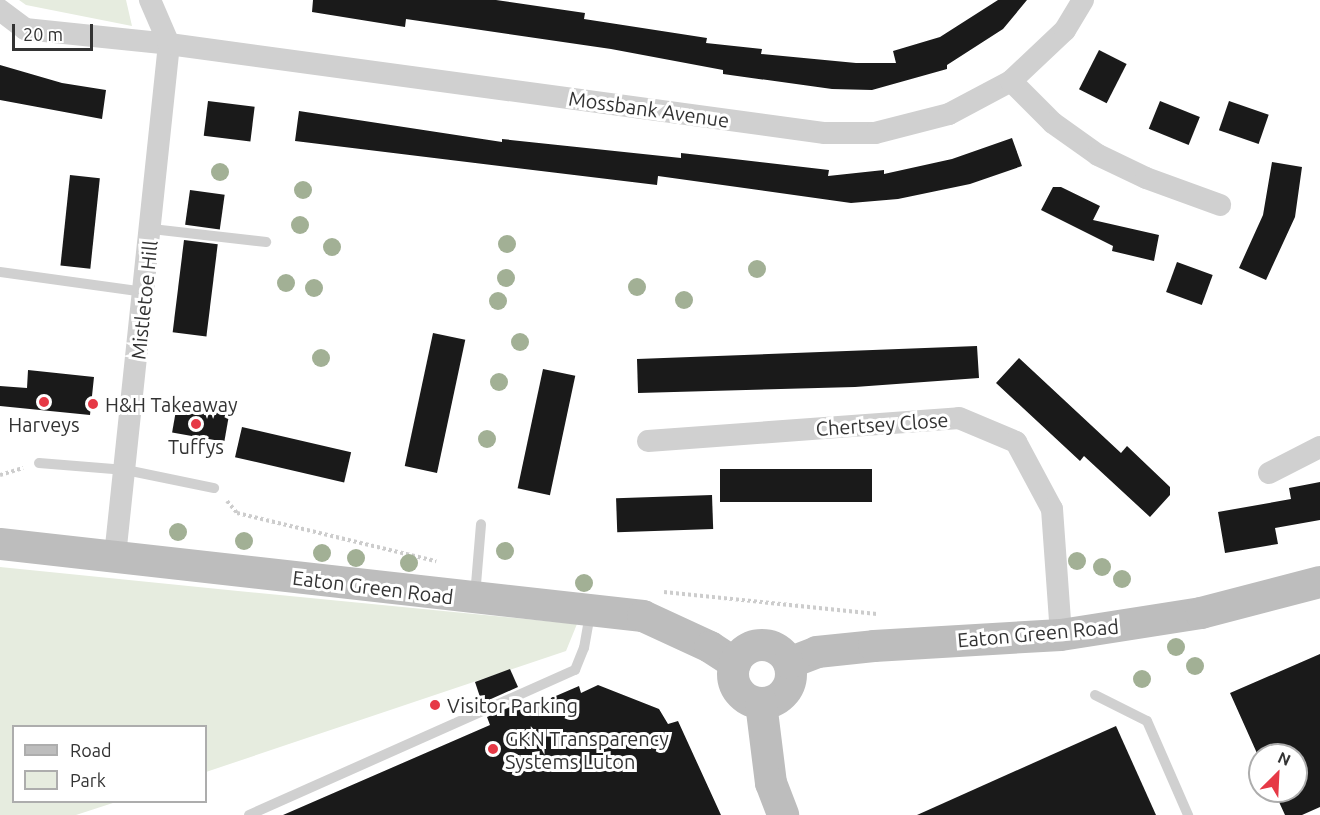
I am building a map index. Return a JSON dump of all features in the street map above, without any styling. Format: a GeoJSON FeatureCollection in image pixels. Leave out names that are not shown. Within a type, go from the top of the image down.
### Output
{"type":"FeatureCollection","features":[{"type":"Feature","properties":{"kind":"street"},"geometry":{"type":"LineString","coordinates":[[150,0],[169,44]]}},
{"type":"Feature","properties":{"kind":"street","name":"Mossbank Avenue"},"geometry":{"type":"LineString","coordinates":[[0,10],[25,29],[169,44],[825,133],[875,134],[949,114],[1011,81],[1065,30],[1083,0]]}},
{"type":"Feature","properties":{"kind":"street","name":"Mistletoe Hill"},"geometry":{"type":"LineString","coordinates":[[116,556],[152,229],[169,44]]}},
{"type":"Feature","properties":{"kind":"street"},"geometry":{"type":"LineString","coordinates":[[1011,81],[1053,123],[1098,155],[1146,178],[1221,205]]}},
{"type":"Feature","properties":{"kind":"street","name":"Chertsey Close"},"geometry":{"type":"LineString","coordinates":[[648,441],[959,418],[1016,442],[1052,508],[1061,635]]}},
{"type":"Feature","properties":{"kind":"street"},"geometry":{"type":"LineString","coordinates":[[1269,473],[1320,447]]}},
{"type":"Feature","properties":{"kind":"street","name":"Eaton Green Road"},"geometry":{"type":"LineString","coordinates":[[0,544],[116,556],[476,585],[590,610],[643,616],[710,647],[735,663]]}},
{"type":"Feature","properties":{"kind":"street","name":"Eaton Green Road"},"geometry":{"type":"LineString","coordinates":[[789,663],[817,652],[874,645],[1061,635],[1201,614],[1320,582]]}},
{"type":"Feature","properties":{"kind":"street"},"geometry":{"type":"LineString","coordinates":[[765,646],[775,648],[789,663],[790,682],[786,690],[771,702],[761,703],[738,691],[733,675],[735,663],[746,650],[765,646]]}},
{"type":"Feature","properties":{"kind":"street"},"geometry":{"type":"LineString","coordinates":[[761,703],[771,783],[783,815]]}},
{"type":"Feature","properties":{"kind":"lane"},"geometry":{"type":"LineString","coordinates":[[152,229],[266,242]]}},
{"type":"Feature","properties":{"kind":"lane"},"geometry":{"type":"LineString","coordinates":[[0,272],[145,292]]}},
{"type":"Feature","properties":{"kind":"lane"},"geometry":{"type":"LineString","coordinates":[[39,463],[126,470],[214,488]]}},
{"type":"Feature","properties":{"kind":"lane"},"geometry":{"type":"LineString","coordinates":[[476,585],[480,524]]}},
{"type":"Feature","properties":{"kind":"lane"},"geometry":{"type":"LineString","coordinates":[[249,815],[575,669],[584,648],[590,610]]}},
{"type":"Feature","properties":{"kind":"lane"},"geometry":{"type":"LineString","coordinates":[[1095,695],[1147,721],[1188,815]]}},
{"type":"Feature","properties":{"kind":"path"},"geometry":{"type":"LineString","coordinates":[[214,488],[237,513],[476,585]]}},
{"type":"Feature","properties":{"kind":"path"},"geometry":{"type":"LineString","coordinates":[[658,591],[888,615]]}},
{"type":"Feature","properties":{"kind":"green space"},"geometry":{"type":"Polygon","coordinates":[[[19,0],[126,0],[132,26],[26,5],[19,0]]]}},
{"type":"Feature","properties":{"kind":"green space"},"geometry":{"type":"Polygon","coordinates":[[[0,567],[577,624],[566,651],[207,772],[207,725],[12,725],[12,803],[113,803],[76,815],[0,815],[0,567]]]}},
{"type":"Feature","properties":{"kind":"building"},"geometry":{"type":"Polygon","coordinates":[[[313,0],[496,0],[585,13],[584,19],[707,38],[706,43],[762,49],[761,54],[856,63],[896,63],[893,51],[940,37],[998,0],[1027,0],[1003,29],[947,65],[947,69],[872,90],[832,89],[723,74],[723,70],[611,49],[406,19],[405,27],[312,12],[313,0]]]}},
{"type":"Feature","properties":{"kind":"building"},"geometry":{"type":"Polygon","coordinates":[[[1099,50],[1127,64],[1107,103],[1079,89],[1099,50]]]}},
{"type":"Feature","properties":{"kind":"building"},"geometry":{"type":"Polygon","coordinates":[[[0,65],[62,83],[106,90],[102,119],[0,100],[0,65]]]}},
{"type":"Feature","properties":{"kind":"building"},"geometry":{"type":"Polygon","coordinates":[[[208,101],[255,107],[250,141],[204,136],[208,101]]]}},
{"type":"Feature","properties":{"kind":"building"},"geometry":{"type":"Polygon","coordinates":[[[1160,101],[1200,117],[1189,145],[1149,129],[1160,101]]]}},
{"type":"Feature","properties":{"kind":"building"},"geometry":{"type":"Polygon","coordinates":[[[1229,101],[1269,115],[1259,144],[1219,130],[1229,101]]]}},
{"type":"Feature","properties":{"kind":"building"},"geometry":{"type":"Polygon","coordinates":[[[299,111],[502,142],[502,139],[681,158],[681,153],[829,170],[828,176],[884,170],[884,174],[952,159],[1012,138],[1022,166],[970,184],[898,199],[851,203],[658,176],[657,185],[295,141],[299,111]]]}},
{"type":"Feature","properties":{"kind":"building"},"geometry":{"type":"Polygon","coordinates":[[[1272,162],[1302,167],[1295,217],[1266,280],[1239,268],[1263,215],[1272,162]]]}},
{"type":"Feature","properties":{"kind":"building"},"geometry":{"type":"Polygon","coordinates":[[[70,175],[100,178],[90,269],[60,266],[70,175]]]}},
{"type":"Feature","properties":{"kind":"building"},"geometry":{"type":"Polygon","coordinates":[[[1053,187],[1061,187],[1100,206],[1093,220],[1159,235],[1154,261],[1112,251],[1113,246],[1041,210],[1053,187]]]}},
{"type":"Feature","properties":{"kind":"building"},"geometry":{"type":"Polygon","coordinates":[[[190,190],[225,195],[220,230],[185,225],[190,190]]]}},
{"type":"Feature","properties":{"kind":"building"},"geometry":{"type":"Polygon","coordinates":[[[184,240],[218,244],[206,336],[173,332],[184,240]]]}},
{"type":"Feature","properties":{"kind":"building"},"geometry":{"type":"Polygon","coordinates":[[[1177,262],[1213,275],[1202,305],[1166,292],[1177,262]]]}},
{"type":"Feature","properties":{"kind":"building"},"geometry":{"type":"Polygon","coordinates":[[[433,333],[465,340],[437,473],[405,466],[433,333]]]}},
{"type":"Feature","properties":{"kind":"building"},"geometry":{"type":"Polygon","coordinates":[[[977,346],[979,378],[855,387],[638,393],[637,359],[977,346]]]}},
{"type":"Feature","properties":{"kind":"building"},"geometry":{"type":"Polygon","coordinates":[[[1019,358],[1121,453],[1127,446],[1170,487],[1170,495],[1150,517],[1084,456],[1080,461],[996,383],[1019,358]]]}},
{"type":"Feature","properties":{"kind":"building"},"geometry":{"type":"Polygon","coordinates":[[[543,369],[575,376],[550,495],[518,488],[543,369]]]}},
{"type":"Feature","properties":{"kind":"building"},"geometry":{"type":"Polygon","coordinates":[[[28,370],[94,377],[90,415],[0,406],[0,386],[27,388],[28,370]]]}},
{"type":"Feature","properties":{"kind":"building"},"geometry":{"type":"Polygon","coordinates":[[[178,399],[230,408],[224,442],[172,432],[178,399]]]}},
{"type":"Feature","properties":{"kind":"building"},"geometry":{"type":"Polygon","coordinates":[[[242,427],[351,452],[344,482],[235,457],[242,427]]]}},
{"type":"Feature","properties":{"kind":"building"},"geometry":{"type":"Polygon","coordinates":[[[720,469],[872,469],[872,502],[720,502],[720,469]]]}},
{"type":"Feature","properties":{"kind":"building"},"geometry":{"type":"Polygon","coordinates":[[[1320,482],[1320,520],[1275,528],[1278,544],[1225,553],[1218,512],[1291,499],[1289,488],[1320,482]]]}},
{"type":"Feature","properties":{"kind":"building"},"geometry":{"type":"Polygon","coordinates":[[[712,495],[713,529],[617,532],[616,498],[712,495]]]}},
{"type":"Feature","properties":{"kind":"building"},"geometry":{"type":"Polygon","coordinates":[[[1320,654],[1320,807],[1302,815],[1285,815],[1280,803],[1308,803],[1308,743],[1252,743],[1230,693],[1320,654]]]}},
{"type":"Feature","properties":{"kind":"building"},"geometry":{"type":"Polygon","coordinates":[[[510,669],[518,687],[482,703],[475,682],[510,669]]]}},
{"type":"Feature","properties":{"kind":"building","name":"GKN Transparency Systems Luton"},"geometry":{"type":"Polygon","coordinates":[[[598,685],[659,709],[668,724],[678,721],[721,815],[283,815],[490,725],[487,717],[524,701],[528,708],[579,686],[581,693],[598,685]]]}},
{"type":"Feature","properties":{"kind":"building"},"geometry":{"type":"Polygon","coordinates":[[[1116,726],[1156,815],[917,815],[1116,726]]]}},
{"type":"Feature","properties":{"kind":"place","name":"Harveys"},"geometry":{"type":"Point","coordinates":[44,402]}},
{"type":"Feature","properties":{"kind":"place","name":"H&H Takeaway"},"geometry":{"type":"Point","coordinates":[93,404]}},
{"type":"Feature","properties":{"kind":"place","name":"Tuffys"},"geometry":{"type":"Point","coordinates":[196,424]}},
{"type":"Feature","properties":{"kind":"place","name":"Visitor Parking"},"geometry":{"type":"Point","coordinates":[435,705]}},
{"type":"Feature","properties":{"kind":"place","name":"GKN Transparency Systems Luton"},"geometry":{"type":"Point","coordinates":[493,749]}}]}
